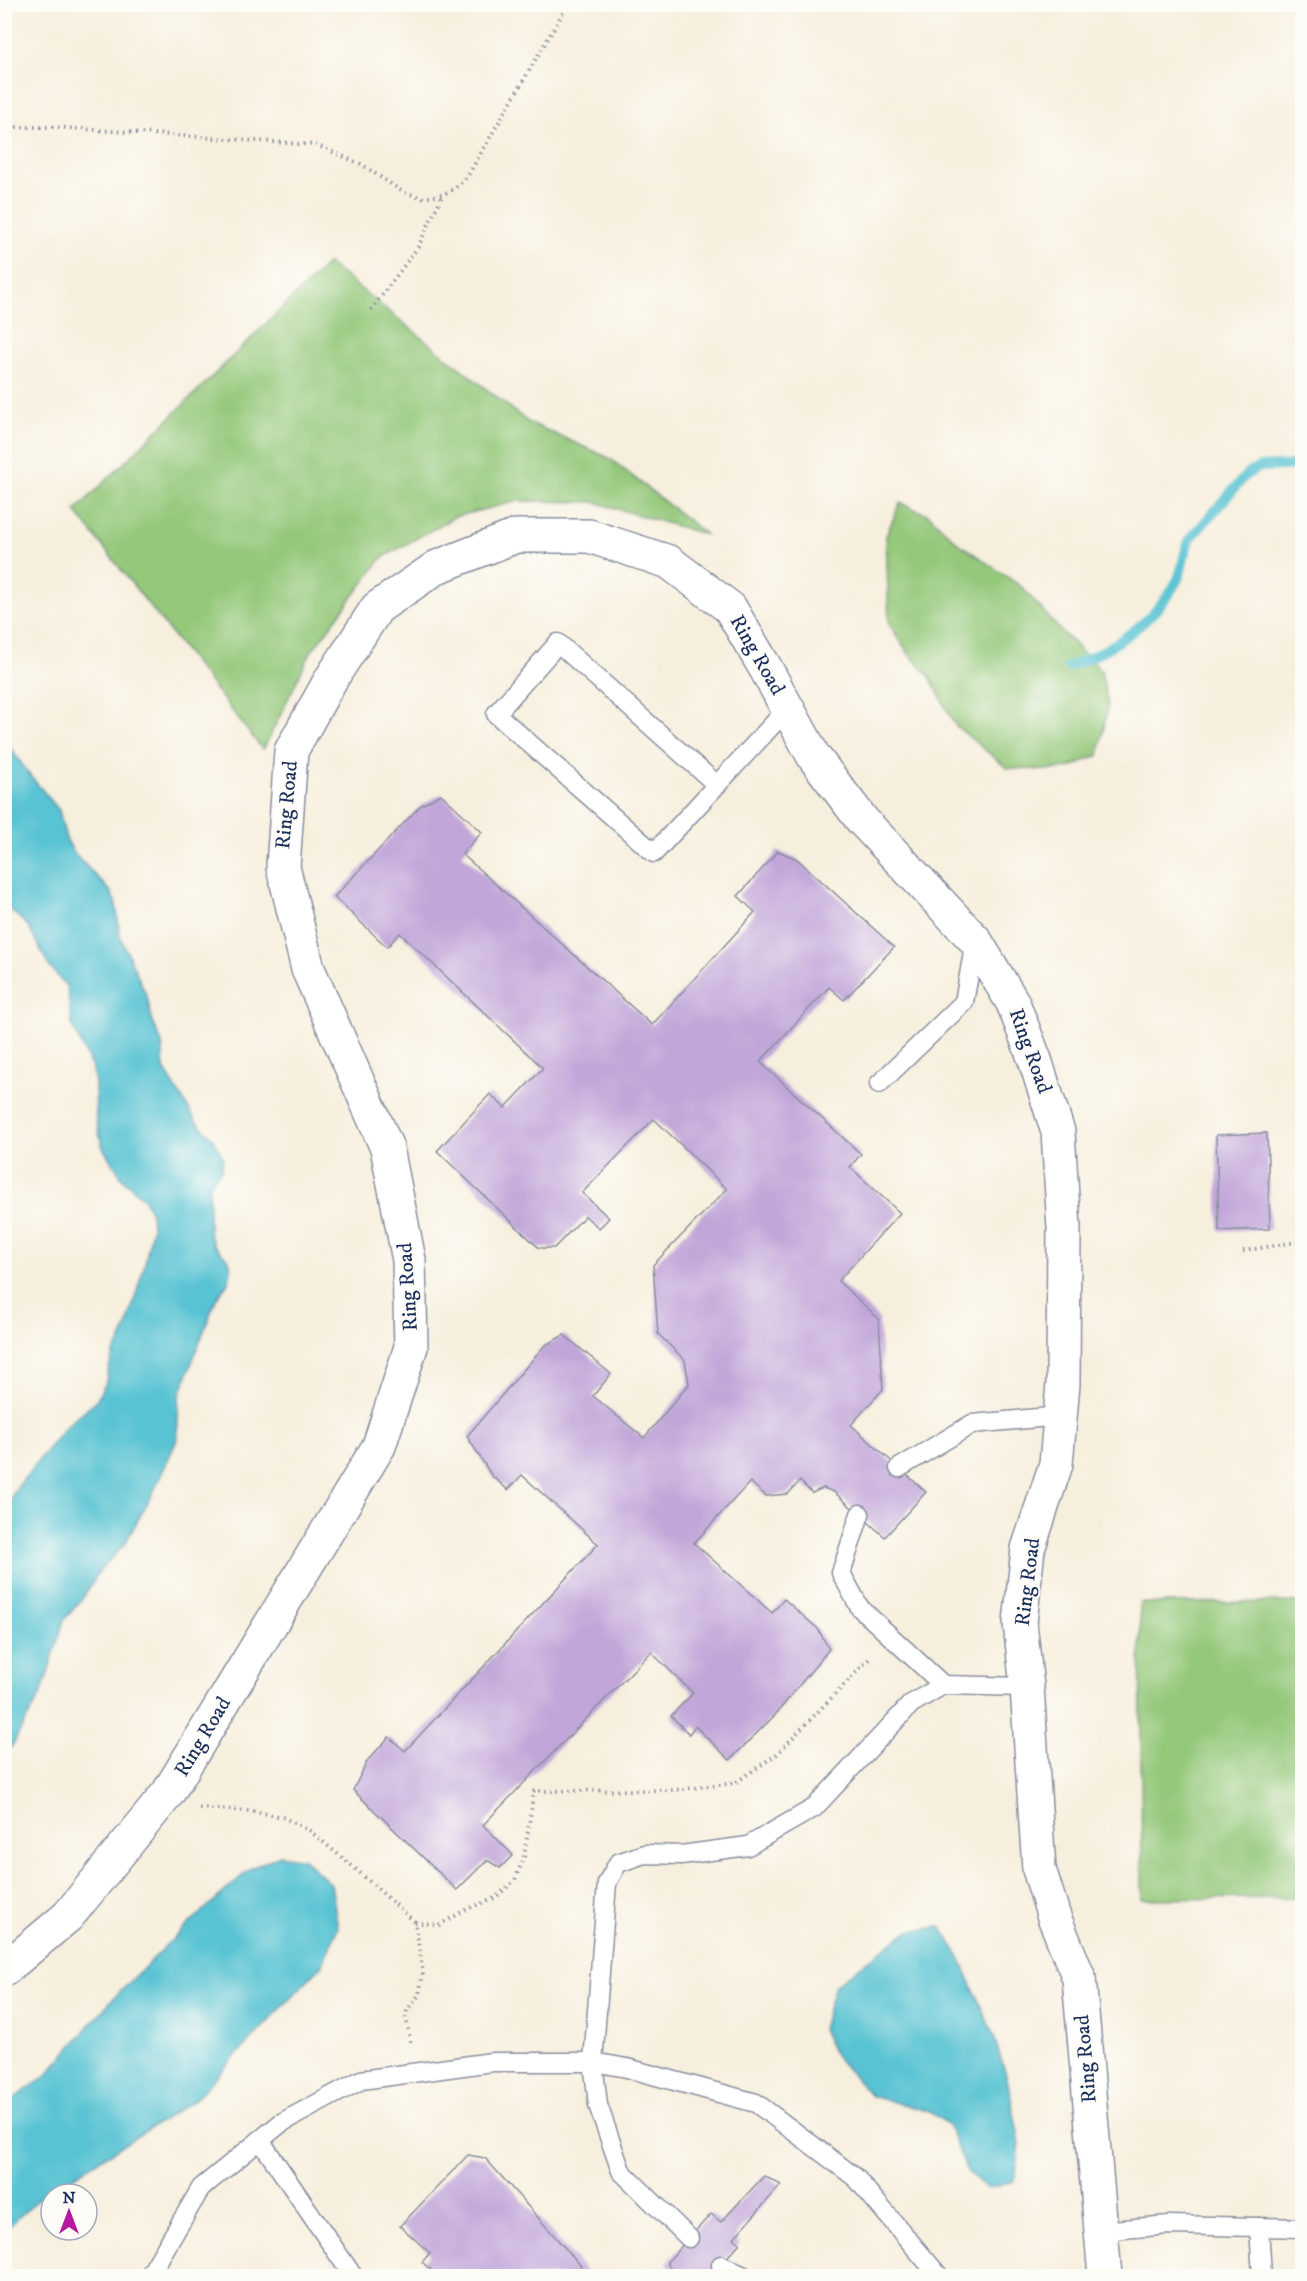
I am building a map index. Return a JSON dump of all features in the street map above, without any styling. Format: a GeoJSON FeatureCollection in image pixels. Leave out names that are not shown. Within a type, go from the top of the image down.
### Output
{"type":"FeatureCollection","features":[{"type":"Feature","properties":{"kind":"street","name":"Ring Road"},"geometry":{"type":"LineString","coordinates":[[4,1970],[68,1916],[168,1793],[379,1446],[411,1347],[410,1260],[387,1148],[308,969],[283,867],[291,751],[332,679],[377,608],[437,567],[516,536],[589,536],[669,562],[730,608],[814,757],[862,820],[975,940],[1013,1004],[1035,1060],[1058,1132],[1064,1228],[1063,1384],[1056,1464],[1028,1549],[1020,1623],[1027,1687],[1039,1869],[1054,1917],[1079,1978],[1105,2277]]}},
{"type":"Feature","properties":{"kind":"lane"},"geometry":{"type":"LineString","coordinates":[[717,785],[558,644],[496,714],[654,853],[717,785],[788,708]]}},
{"type":"Feature","properties":{"kind":"lane"},"geometry":{"type":"LineString","coordinates":[[879,1084],[964,1002],[975,940]]}},
{"type":"Feature","properties":{"kind":"lane"},"geometry":{"type":"LineString","coordinates":[[899,1468],[972,1424],[1060,1416]]}},
{"type":"Feature","properties":{"kind":"lane"},"geometry":{"type":"LineString","coordinates":[[860,1514],[841,1573],[860,1608],[943,1685]]}},
{"type":"Feature","properties":{"kind":"lane"},"geometry":{"type":"LineString","coordinates":[[689,2238],[621,2171],[598,2105],[593,2062],[607,1882],[618,1863],[644,1854],[681,1855],[748,1846],[814,1808],[910,1704],[943,1685],[1027,1687]]}},
{"type":"Feature","properties":{"kind":"lane"},"geometry":{"type":"LineString","coordinates":[[149,2277],[201,2188],[281,2123],[362,2080],[492,2062],[593,2062],[627,2068],[756,2103],[856,2178],[939,2277]]}},
{"type":"Feature","properties":{"kind":"lane"},"geometry":{"type":"LineString","coordinates":[[260,2140],[353,2277]]}},
{"type":"Feature","properties":{"kind":"lane"},"geometry":{"type":"LineString","coordinates":[[1101,2231],[1169,2225],[1302,2228]]}},
{"type":"Feature","properties":{"kind":"lane"},"geometry":{"type":"LineString","coordinates":[[1259,2227],[1262,2277]]}},
{"type":"Feature","properties":{"kind":"lane"},"geometry":{"type":"LineString","coordinates":[[721,2265],[744,2277]]}},
{"type":"Feature","properties":{"kind":"path"},"geometry":{"type":"LineString","coordinates":[[4,127],[52,127],[316,145],[361,164],[403,192],[424,198],[442,195],[454,189],[467,177],[568,4]]}},
{"type":"Feature","properties":{"kind":"path"},"geometry":{"type":"LineString","coordinates":[[371,310],[418,247],[442,195]]}},
{"type":"Feature","properties":{"kind":"path"},"geometry":{"type":"LineString","coordinates":[[1243,1251],[1302,1241]]}},
{"type":"Feature","properties":{"kind":"path"},"geometry":{"type":"LineString","coordinates":[[196,1808],[251,1811],[283,1817],[310,1831],[415,1922],[439,1925],[467,1909],[495,1898],[515,1880],[524,1857],[534,1791],[675,1790],[735,1783],[777,1754],[891,1636]]}},
{"type":"Feature","properties":{"kind":"path"},"geometry":{"type":"LineString","coordinates":[[415,1922],[423,1973],[419,1995],[407,2010],[406,2017],[415,2073]]}},
{"type":"Feature","properties":{"kind":"green space"},"geometry":{"type":"Polygon","coordinates":[[[328,263],[528,422],[609,458],[707,535],[594,502],[518,501],[454,517],[382,558],[311,652],[263,750],[75,511],[328,263]]]}},
{"type":"Feature","properties":{"kind":"green space"},"geometry":{"type":"Polygon","coordinates":[[[900,503],[929,515],[957,542],[1022,587],[1059,629],[1101,670],[1108,705],[1099,755],[1068,768],[1044,770],[1007,768],[955,725],[930,677],[909,654],[889,624],[886,536],[900,503]]]}},
{"type":"Feature","properties":{"kind":"green space"},"geometry":{"type":"Polygon","coordinates":[[[1302,1602],[1302,1898],[1142,1899],[1140,1603],[1302,1602]]]}},
{"type":"Feature","properties":{"kind":"water"},"geometry":{"type":"Polygon","coordinates":[[[5,740],[28,773],[59,810],[66,839],[75,854],[110,891],[116,904],[120,936],[147,997],[153,1023],[162,1043],[164,1069],[196,1121],[214,1140],[223,1159],[222,1168],[209,1186],[209,1233],[214,1245],[229,1260],[231,1270],[229,1281],[216,1299],[179,1397],[177,1440],[153,1493],[124,1545],[100,1570],[82,1599],[64,1620],[42,1692],[5,1755],[5,1511],[15,1490],[67,1425],[95,1402],[105,1385],[111,1360],[127,1326],[152,1229],[151,1213],[144,1199],[122,1178],[103,1148],[96,1121],[95,1083],[92,1068],[72,1025],[67,987],[49,966],[28,926],[5,905],[5,740]]]}},
{"type":"Feature","properties":{"kind":"water"},"geometry":{"type":"Polygon","coordinates":[[[280,1855],[304,1859],[331,1884],[338,1928],[322,1965],[193,2101],[64,2182],[39,2182],[39,2198],[5,2230],[5,2105],[46,2076],[109,2003],[182,1930],[251,1868],[280,1855]]]}},
{"type":"Feature","properties":{"kind":"water"},"geometry":{"type":"Polygon","coordinates":[[[941,1927],[960,1958],[993,2034],[1007,2078],[1020,2144],[1015,2181],[987,2189],[967,2171],[948,2124],[928,2111],[871,2096],[835,2056],[822,2029],[835,1985],[908,1931],[941,1927]]]}},
{"type":"Feature","properties":{"kind":"building"},"geometry":{"type":"Polygon","coordinates":[[[441,794],[482,832],[462,854],[652,1025],[755,912],[738,896],[778,851],[797,859],[894,947],[844,1000],[829,987],[760,1062],[861,1154],[850,1167],[900,1213],[838,1281],[879,1319],[883,1389],[851,1425],[926,1492],[885,1537],[834,1492],[823,1488],[812,1493],[800,1481],[788,1494],[766,1496],[750,1482],[694,1543],[772,1613],[784,1599],[818,1629],[829,1649],[776,1714],[730,1760],[695,1726],[689,1734],[671,1716],[693,1693],[651,1652],[483,1825],[513,1855],[500,1868],[487,1860],[457,1890],[353,1790],[368,1760],[389,1737],[405,1751],[598,1544],[522,1475],[508,1490],[491,1475],[467,1436],[544,1346],[564,1335],[611,1374],[593,1396],[644,1438],[689,1384],[685,1360],[658,1334],[653,1265],[727,1189],[654,1119],[582,1193],[609,1218],[599,1228],[585,1216],[554,1248],[539,1248],[437,1151],[490,1094],[505,1108],[543,1068],[400,933],[387,947],[334,897],[420,806],[441,794]]]}},
{"type":"Feature","properties":{"kind":"building"},"geometry":{"type":"Polygon","coordinates":[[[1267,1133],[1270,1229],[1219,1231],[1216,1135],[1267,1133]]]}},
{"type":"Feature","properties":{"kind":"building"},"geometry":{"type":"Polygon","coordinates":[[[468,2155],[485,2158],[590,2276],[438,2276],[422,2262],[430,2253],[400,2226],[468,2155]]]}},
{"type":"Feature","properties":{"kind":"building"},"geometry":{"type":"Polygon","coordinates":[[[764,2176],[781,2185],[734,2238],[740,2243],[710,2276],[667,2276],[672,2271],[667,2262],[711,2214],[721,2222],[764,2176]]]}},
{"type":"Feature","properties":{"kind":"waterway"},"geometry":{"type":"LineString","coordinates":[[1068,667],[1116,643],[1131,633],[1158,608],[1178,579],[1190,539],[1247,474],[1260,467],[1302,465]]}}]}
